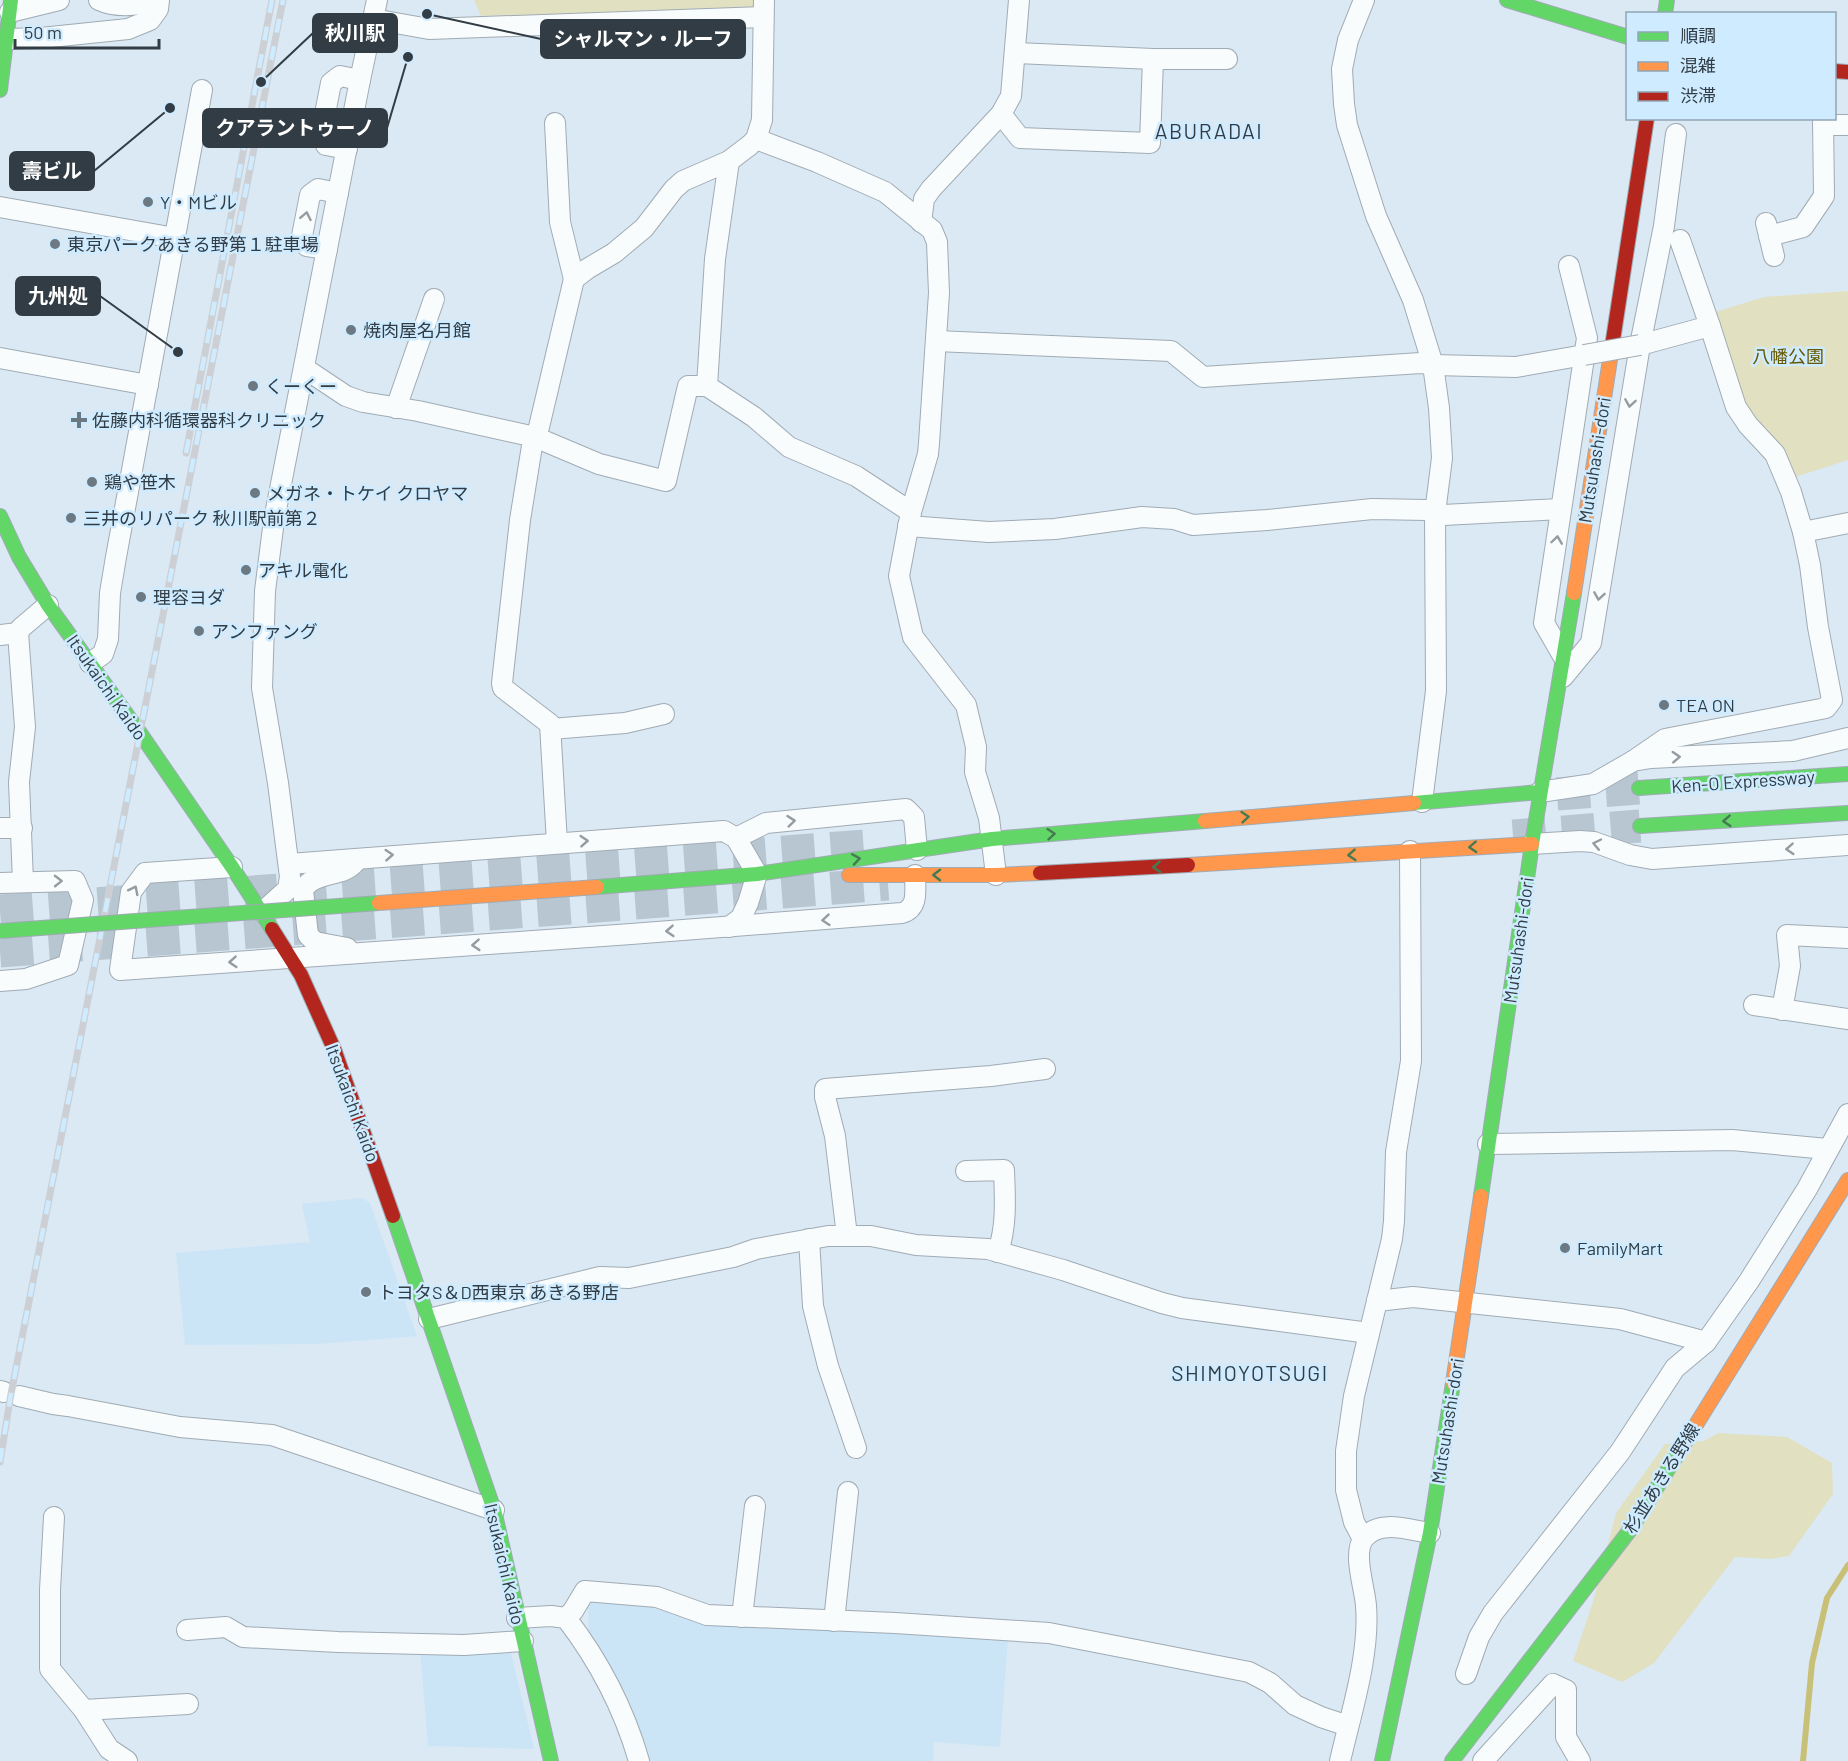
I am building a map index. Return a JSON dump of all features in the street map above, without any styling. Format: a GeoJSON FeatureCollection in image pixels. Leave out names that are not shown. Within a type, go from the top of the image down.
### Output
{"type":"FeatureCollection","features":[{"type":"Feature","properties":{"kind":"main road"},"geometry":{"type":"LineString","coordinates":[[1507,0],[1626,36]]}},
{"type":"Feature","properties":{"kind":"main road"},"geometry":{"type":"LineString","coordinates":[[0,90],[7,8]]}},
{"type":"Feature","properties":{"kind":"main road","name":"Mutsuhashi-dori"},"geometry":{"type":"LineString","coordinates":[[1382,1761],[1430,1533],[1532,844],[1560,681],[1647,120]]}},
{"type":"Feature","properties":{"kind":"main road","name":"Itsukaichi Kaido"},"geometry":{"type":"LineString","coordinates":[[0,516],[19,557],[48,604],[232,867],[291,958],[334,1049],[494,1510],[551,1761]]}},
{"type":"Feature","properties":{"kind":"main road","name":"Ken-O Expressway"},"geometry":{"type":"LineString","coordinates":[[1639,788],[1848,774]]}},
{"type":"Feature","properties":{"kind":"main road"},"geometry":{"type":"LineString","coordinates":[[0,931],[757,874],[992,839],[1540,792]]}},
{"type":"Feature","properties":{"kind":"main road"},"geometry":{"type":"LineString","coordinates":[[1640,826],[1848,813]]}},
{"type":"Feature","properties":{"kind":"main road"},"geometry":{"type":"LineString","coordinates":[[757,874],[996,875],[1532,844]]}},
{"type":"Feature","properties":{"kind":"main road","name":"杉並あきる野線"},"geometry":{"type":"LineString","coordinates":[[1452,1761],[1630,1530],[1848,1180]]}},
{"type":"Feature","properties":{"kind":"street"},"geometry":{"type":"LineString","coordinates":[[7,8],[59,0]]}},
{"type":"Feature","properties":{"kind":"street"},"geometry":{"type":"LineString","coordinates":[[99,0],[109,4],[133,5],[152,0]]}},
{"type":"Feature","properties":{"kind":"street"},"geometry":{"type":"LineString","coordinates":[[3,39],[128,29],[150,20],[158,9],[159,0]]}},
{"type":"Feature","properties":{"kind":"street"},"geometry":{"type":"LineString","coordinates":[[921,222],[924,199],[931,189],[1001,114],[1011,96],[1019,0]]}},
{"type":"Feature","properties":{"kind":"street"},"geometry":{"type":"LineString","coordinates":[[1364,0],[1348,40],[1342,69],[1347,125],[1377,216],[1413,300],[1433,365],[1439,408],[1442,458],[1436,513],[1434,563],[1436,691],[1422,802]]}},
{"type":"Feature","properties":{"kind":"street"},"geometry":{"type":"LineString","coordinates":[[260,911],[267,908],[288,889],[289,864],[262,688],[264,611],[274,520],[375,9],[429,29],[763,8],[762,120],[756,139],[729,161],[683,181],[674,189],[644,228],[614,254],[574,279]]}},
{"type":"Feature","properties":{"kind":"street"},"geometry":{"type":"LineString","coordinates":[[1016,53],[1153,59],[1227,59]]}},
{"type":"Feature","properties":{"kind":"street"},"geometry":{"type":"LineString","coordinates":[[1001,114],[1020,138],[1150,144],[1153,59]]}},
{"type":"Feature","properties":{"kind":"street"},"geometry":{"type":"LineString","coordinates":[[347,149],[326,145],[321,134],[331,83],[340,76],[360,80]]}},
{"type":"Feature","properties":{"kind":"street"},"geometry":{"type":"LineString","coordinates":[[90,663],[103,654],[108,639],[110,593],[202,90]]}},
{"type":"Feature","properties":{"kind":"street"},"geometry":{"type":"LineString","coordinates":[[1774,256],[1768,230],[1803,227],[1824,196],[1823,122],[1848,124]]}},
{"type":"Feature","properties":{"kind":"street"},"geometry":{"type":"LineString","coordinates":[[555,123],[560,222],[574,279],[539,427],[532,446],[520,520],[502,683],[503,688],[550,724],[557,843]]}},
{"type":"Feature","properties":{"kind":"street"},"geometry":{"type":"LineString","coordinates":[[1560,681],[1591,642],[1640,345],[1664,226],[1676,134]]}},
{"type":"Feature","properties":{"kind":"street"},"geometry":{"type":"LineString","coordinates":[[756,139],[817,162],[885,192],[932,230],[938,242],[939,293],[928,454],[910,519],[899,576],[913,637],[966,705],[976,747],[975,772],[989,818],[996,875]]}},
{"type":"Feature","properties":{"kind":"street"},"geometry":{"type":"LineString","coordinates":[[707,387],[715,259],[729,161]]}},
{"type":"Feature","properties":{"kind":"street"},"geometry":{"type":"LineString","coordinates":[[327,249],[307,246],[302,236],[310,195],[318,189],[338,193]]}},
{"type":"Feature","properties":{"kind":"street"},"geometry":{"type":"LineString","coordinates":[[0,207],[175,238]]}},
{"type":"Feature","properties":{"kind":"street"},"geometry":{"type":"LineString","coordinates":[[1540,792],[1593,784],[1665,739],[1827,708],[1832,700],[1818,627],[1810,565],[1791,492],[1775,454],[1748,425],[1736,407],[1680,240]]}},
{"type":"Feature","properties":{"kind":"street"},"geometry":{"type":"LineString","coordinates":[[1563,656],[1544,623],[1587,338],[1569,266]]}},
{"type":"Feature","properties":{"kind":"street"},"geometry":{"type":"LineString","coordinates":[[396,408],[434,299]]}},
{"type":"Feature","properties":{"kind":"street"},"geometry":{"type":"LineString","coordinates":[[936,340],[1172,351],[1203,377],[1421,363],[1516,367],[1640,345],[1710,326]]}},
{"type":"Feature","properties":{"kind":"street"},"geometry":{"type":"LineString","coordinates":[[0,358],[148,386]]}},
{"type":"Feature","properties":{"kind":"street"},"geometry":{"type":"LineString","coordinates":[[304,368],[346,396],[363,402],[418,411],[535,437],[599,464],[666,481],[688,386],[707,387],[754,417],[789,447],[855,476],[910,519],[989,532],[1055,529],[1142,517],[1174,519],[1193,525],[1372,509],[1427,510],[1443,515],[1561,509]]}},
{"type":"Feature","properties":{"kind":"street"},"geometry":{"type":"LineString","coordinates":[[1803,532],[1848,523]]}},
{"type":"Feature","properties":{"kind":"street"},"geometry":{"type":"LineString","coordinates":[[23,882],[20,782],[25,727],[9,634],[21,628],[48,604]]}},
{"type":"Feature","properties":{"kind":"street"},"geometry":{"type":"LineString","coordinates":[[551,729],[626,723],[664,714]]}},
{"type":"Feature","properties":{"kind":"street"},"geometry":{"type":"LineString","coordinates":[[1633,761],[1651,758],[1793,751],[1848,738]]}},
{"type":"Feature","properties":{"kind":"street"},"geometry":{"type":"LineString","coordinates":[[736,838],[766,823],[906,808],[914,817],[916,850]]}},
{"type":"Feature","properties":{"kind":"street"},"geometry":{"type":"LineString","coordinates":[[0,828],[22,828]]}},
{"type":"Feature","properties":{"kind":"street"},"geometry":{"type":"LineString","coordinates":[[289,864],[724,831],[736,838],[757,874],[741,918],[729,927]]}},
{"type":"Feature","properties":{"kind":"street"},"geometry":{"type":"LineString","coordinates":[[1532,844],[1594,842],[1630,855],[1652,859],[1848,845]]}},
{"type":"Feature","properties":{"kind":"street"},"geometry":{"type":"LineString","coordinates":[[1363,1539],[1354,1522],[1346,1490],[1346,1451],[1354,1396],[1392,1239],[1394,1221],[1396,1152],[1411,1061],[1410,851]]}},
{"type":"Feature","properties":{"kind":"street"},"geometry":{"type":"LineString","coordinates":[[359,857],[353,866],[311,881],[303,890],[308,935],[315,942],[370,953]]}},
{"type":"Feature","properties":{"kind":"street"},"geometry":{"type":"LineString","coordinates":[[232,867],[145,873],[131,892],[120,970],[902,913],[908,912],[915,902],[915,875]]}},
{"type":"Feature","properties":{"kind":"street"},"geometry":{"type":"LineString","coordinates":[[0,883],[75,881],[83,900],[68,965],[26,979],[0,981]]}},
{"type":"Feature","properties":{"kind":"street"},"geometry":{"type":"LineString","coordinates":[[1782,1010],[1790,966],[1787,935],[1848,938]]}},
{"type":"Feature","properties":{"kind":"street"},"geometry":{"type":"LineString","coordinates":[[1754,1005],[1848,1020]]}},
{"type":"Feature","properties":{"kind":"street"},"geometry":{"type":"LineString","coordinates":[[847,1236],[835,1136],[825,1089],[991,1076],[1045,1069]]}},
{"type":"Feature","properties":{"kind":"street"},"geometry":{"type":"LineString","coordinates":[[1466,1674],[1479,1637],[1493,1613],[1620,1452],[1675,1368],[1706,1342],[1749,1281],[1807,1189],[1848,1114]]}},
{"type":"Feature","properties":{"kind":"street"},"geometry":{"type":"LineString","coordinates":[[1488,1144],[1732,1140],[1827,1149]]}},
{"type":"Feature","properties":{"kind":"street"},"geometry":{"type":"LineString","coordinates":[[966,1172],[1004,1170],[1003,1237],[998,1252]]}},
{"type":"Feature","properties":{"kind":"street"},"geometry":{"type":"LineString","coordinates":[[429,1319],[600,1277],[629,1278],[733,1257],[756,1249],[828,1236],[870,1236],[916,1245],[988,1249],[1182,1308],[1369,1333]]}},
{"type":"Feature","properties":{"kind":"street"},"geometry":{"type":"LineString","coordinates":[[809,1239],[813,1306],[828,1366],[856,1448]]}},
{"type":"Feature","properties":{"kind":"street"},"geometry":{"type":"LineString","coordinates":[[1377,1301],[1413,1297],[1620,1319],[1706,1342]]}},
{"type":"Feature","properties":{"kind":"street"},"geometry":{"type":"LineString","coordinates":[[8,1393],[53,1404],[180,1427],[272,1435],[494,1510]]}},
{"type":"Feature","properties":{"kind":"street"},"geometry":{"type":"LineString","coordinates":[[834,1621],[848,1492]]}},
{"type":"Feature","properties":{"kind":"street"},"geometry":{"type":"LineString","coordinates":[[742,1617],[755,1506]]}},
{"type":"Feature","properties":{"kind":"street"},"geometry":{"type":"LineString","coordinates":[[54,1518],[50,1590],[50,1669],[84,1710],[109,1749],[127,1761]]}},
{"type":"Feature","properties":{"kind":"street"},"geometry":{"type":"LineString","coordinates":[[1340,1761],[1366,1648],[1367,1607],[1358,1556],[1363,1539],[1376,1528],[1392,1527],[1430,1533]]}},
{"type":"Feature","properties":{"kind":"street"},"geometry":{"type":"LineString","coordinates":[[566,1618],[585,1591],[657,1597],[707,1615],[895,1623],[1049,1633],[1249,1671],[1270,1683],[1295,1705],[1348,1726]]}},
{"type":"Feature","properties":{"kind":"street"},"geometry":{"type":"LineString","coordinates":[[518,1618],[551,1616],[566,1618],[608,1681],[639,1761]]}},
{"type":"Feature","properties":{"kind":"street"},"geometry":{"type":"LineString","coordinates":[[187,1630],[226,1628],[243,1637],[338,1642],[464,1645],[523,1641]]}},
{"type":"Feature","properties":{"kind":"street"},"geometry":{"type":"LineString","coordinates":[[1483,1761],[1553,1684],[1566,1690],[1566,1737],[1580,1761]]}},
{"type":"Feature","properties":{"kind":"street"},"geometry":{"type":"LineString","coordinates":[[84,1710],[188,1704]]}},
{"type":"Feature","properties":{"kind":"shaded area"},"geometry":{"type":"Polygon","coordinates":[[[362,1198],[370,1203],[417,1336],[319,1344],[185,1345],[176,1253],[310,1242],[302,1204],[362,1198]]]}},
{"type":"Feature","properties":{"kind":"shaded area"},"geometry":{"type":"Polygon","coordinates":[[[588,1600],[1008,1638],[1000,1747],[934,1742],[933,1761],[644,1761],[589,1635],[588,1600]]]}},
{"type":"Feature","properties":{"kind":"shaded area"},"geometry":{"type":"Polygon","coordinates":[[[509,1645],[534,1749],[428,1746],[420,1648],[509,1645]]]}},
{"type":"Feature","properties":{"kind":"green space"},"geometry":{"type":"Polygon","coordinates":[[[474,0],[757,0],[757,4],[751,10],[481,16],[474,0]]]}},
{"type":"Feature","properties":{"kind":"green space","name":"八幡公園"},"geometry":{"type":"Polygon","coordinates":[[[1848,291],[1848,460],[1792,478],[1778,446],[1742,402],[1712,313],[1764,297],[1848,291]]]}},
{"type":"Feature","properties":{"kind":"green space"},"geometry":{"type":"Polygon","coordinates":[[[1718,1433],[1787,1437],[1832,1463],[1833,1494],[1789,1556],[1770,1559],[1735,1557],[1654,1663],[1622,1682],[1573,1661],[1593,1602],[1616,1513],[1665,1444],[1704,1441],[1718,1433]]]}},
{"type":"Feature","properties":{"kind":"waterway"},"geometry":{"type":"LineString","coordinates":[[1803,1761],[1812,1663],[1827,1598],[1848,1565]]}},
{"type":"Feature","properties":{"kind":"tunnel"},"geometry":{"type":"LineString","coordinates":[[1557,794],[1639,788]]}},
{"type":"Feature","properties":{"kind":"tunnel"},"geometry":{"type":"LineString","coordinates":[[1513,836],[1640,826]]}},
{"type":"Feature","properties":{"kind":"tunnel"},"geometry":{"type":"LineString","coordinates":[[0,911],[878,845]]}},
{"type":"Feature","properties":{"kind":"tunnel"},"geometry":{"type":"LineString","coordinates":[[0,951],[888,884]]}},
{"type":"Feature","properties":{"kind":"railway"},"geometry":{"type":"LineString","coordinates":[[186,453],[272,0]]}},
{"type":"Feature","properties":{"kind":"railway"},"geometry":{"type":"LineString","coordinates":[[0,1462],[11,1394],[283,0]]}},
{"type":"Feature","properties":{"kind":"traffic: fast"},"geometry":{"type":"LineString","coordinates":[[0,90],[11,0]]}},
{"type":"Feature","properties":{"kind":"traffic: fast"},"geometry":{"type":"LineString","coordinates":[[1507,0],[1626,36]]}},
{"type":"Feature","properties":{"kind":"traffic: fast"},"geometry":{"type":"LineString","coordinates":[[1665,12],[1667,0]]}},
{"type":"Feature","properties":{"kind":"traffic: fast"},"geometry":{"type":"LineString","coordinates":[[0,516],[19,557],[48,605],[140,733],[272,929]]}},
{"type":"Feature","properties":{"kind":"traffic: fast"},"geometry":{"type":"LineString","coordinates":[[1481,1196],[1532,844],[1574,593]]}},
{"type":"Feature","properties":{"kind":"traffic: fast"},"geometry":{"type":"LineString","coordinates":[[1639,788],[1848,774]]}},
{"type":"Feature","properties":{"kind":"traffic: fast"},"geometry":{"type":"LineString","coordinates":[[1414,803],[1540,792]]}},
{"type":"Feature","properties":{"kind":"traffic: fast"},"geometry":{"type":"LineString","coordinates":[[1640,826],[1848,813]]}},
{"type":"Feature","properties":{"kind":"traffic: fast"},"geometry":{"type":"LineString","coordinates":[[597,887],[757,874],[992,839],[1205,821]]}},
{"type":"Feature","properties":{"kind":"traffic: fast"},"geometry":{"type":"LineString","coordinates":[[0,931],[379,903]]}},
{"type":"Feature","properties":{"kind":"traffic: fast"},"geometry":{"type":"LineString","coordinates":[[393,1216],[494,1510],[551,1761]]}},
{"type":"Feature","properties":{"kind":"traffic: fast"},"geometry":{"type":"LineString","coordinates":[[1382,1761],[1430,1533],[1453,1383]]}},
{"type":"Feature","properties":{"kind":"traffic: fast"},"geometry":{"type":"LineString","coordinates":[[1452,1761],[1630,1530],[1679,1452]]}},
{"type":"Feature","properties":{"kind":"traffic: slow"},"geometry":{"type":"LineString","coordinates":[[1574,593],[1611,353]]}},
{"type":"Feature","properties":{"kind":"traffic: slow"},"geometry":{"type":"LineString","coordinates":[[1205,821],[1414,803]]}},
{"type":"Feature","properties":{"kind":"traffic: slow"},"geometry":{"type":"LineString","coordinates":[[1188,865],[1532,844]]}},
{"type":"Feature","properties":{"kind":"traffic: slow"},"geometry":{"type":"LineString","coordinates":[[849,875],[1040,873]]}},
{"type":"Feature","properties":{"kind":"traffic: slow"},"geometry":{"type":"LineString","coordinates":[[379,903],[597,887]]}},
{"type":"Feature","properties":{"kind":"traffic: slow"},"geometry":{"type":"LineString","coordinates":[[1679,1452],[1848,1180]]}},
{"type":"Feature","properties":{"kind":"traffic: slow"},"geometry":{"type":"LineString","coordinates":[[1453,1383],[1481,1196]]}},
{"type":"Feature","properties":{"kind":"traffic: jam"},"geometry":{"type":"LineString","coordinates":[[1836,71],[1848,72]]}},
{"type":"Feature","properties":{"kind":"traffic: jam"},"geometry":{"type":"LineString","coordinates":[[1611,353],[1647,120]]}},
{"type":"Feature","properties":{"kind":"traffic: jam"},"geometry":{"type":"LineString","coordinates":[[1040,873],[1188,865]]}},
{"type":"Feature","properties":{"kind":"traffic: jam"},"geometry":{"type":"LineString","coordinates":[[272,929],[301,975],[334,1049],[393,1216]]}},
{"type":"Feature","properties":{"kind":"place","name":"シャルマン・ルーフ"},"geometry":{"type":"Point","coordinates":[427,14]}},
{"type":"Feature","properties":{"kind":"place","name":"クアラントゥーノ"},"geometry":{"type":"Point","coordinates":[408,57]}},
{"type":"Feature","properties":{"kind":"place","name":"秋川駅"},"geometry":{"type":"Point","coordinates":[261,82]}},
{"type":"Feature","properties":{"kind":"place","name":"壽ビル"},"geometry":{"type":"Point","coordinates":[170,108]}},
{"type":"Feature","properties":{"kind":"place","name":"Y・Mビル"},"geometry":{"type":"Point","coordinates":[148,202]}},
{"type":"Feature","properties":{"kind":"place","name":"東京パークあきる野第１駐車場"},"geometry":{"type":"Point","coordinates":[55,244]}},
{"type":"Feature","properties":{"kind":"place","name":"焼肉屋名月館"},"geometry":{"type":"Point","coordinates":[351,330]}},
{"type":"Feature","properties":{"kind":"place","name":"九州処"},"geometry":{"type":"Point","coordinates":[178,352]}},
{"type":"Feature","properties":{"kind":"place","name":"くーくー"},"geometry":{"type":"Point","coordinates":[253,386]}},
{"type":"Feature","properties":{"kind":"place","name":"佐藤内科循環器科クリニック"},"geometry":{"type":"Point","coordinates":[79,420]}},
{"type":"Feature","properties":{"kind":"place","name":"鶏や笹木"},"geometry":{"type":"Point","coordinates":[92,482]}},
{"type":"Feature","properties":{"kind":"place","name":"メガネ・トケイ クロヤマ"},"geometry":{"type":"Point","coordinates":[255,493]}},
{"type":"Feature","properties":{"kind":"place","name":"三井のリパーク 秋川駅前第２"},"geometry":{"type":"Point","coordinates":[71,518]}},
{"type":"Feature","properties":{"kind":"place","name":"アキル電化"},"geometry":{"type":"Point","coordinates":[246,570]}},
{"type":"Feature","properties":{"kind":"place","name":"理容ヨダ"},"geometry":{"type":"Point","coordinates":[141,597]}},
{"type":"Feature","properties":{"kind":"place","name":"アンファング"},"geometry":{"type":"Point","coordinates":[199,631]}},
{"type":"Feature","properties":{"kind":"place","name":"TEA ON"},"geometry":{"type":"Point","coordinates":[1664,705]}},
{"type":"Feature","properties":{"kind":"place","name":"FamilyMart"},"geometry":{"type":"Point","coordinates":[1565,1248]}},
{"type":"Feature","properties":{"kind":"place","name":"トヨタS＆D西東京 あきる野店"},"geometry":{"type":"Point","coordinates":[366,1292]}},
{"type":"Feature","properties":{"kind":"district","name":"ABURADAI"},"geometry":{"type":"Point","coordinates":[1209,130]}},
{"type":"Feature","properties":{"kind":"district","name":"SHIMOYOTSUGI"},"geometry":{"type":"Point","coordinates":[1250,1372]}}]}
